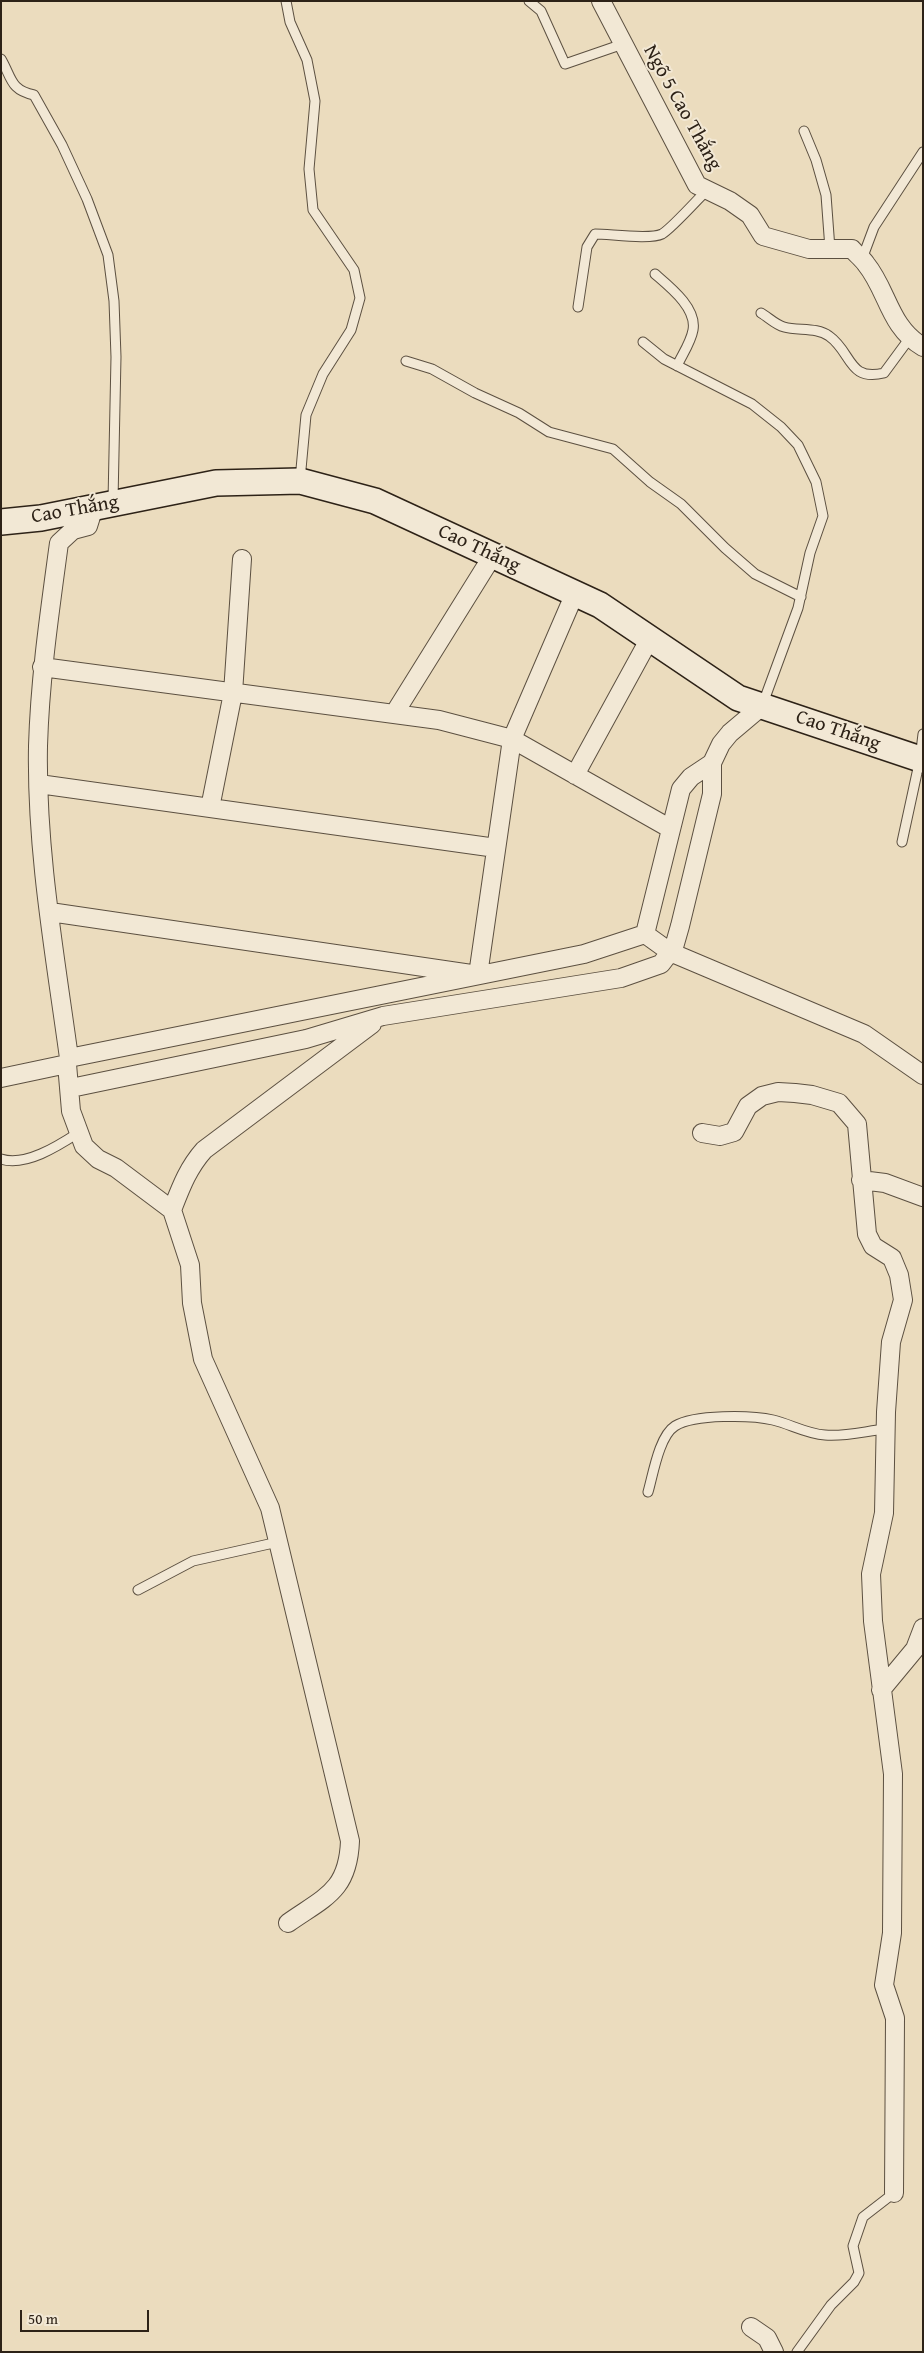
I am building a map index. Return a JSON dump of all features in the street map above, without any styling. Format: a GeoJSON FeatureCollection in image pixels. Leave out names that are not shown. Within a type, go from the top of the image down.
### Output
{"type":"FeatureCollection","features":[{"type":"Feature","properties":{"kind":"main road","name":"Cao Thắng"},"geometry":{"type":"LineString","coordinates":[[1,522],[41,518],[216,482],[300,481],[375,501],[600,604],[738,698],[921,759]]}},
{"type":"Feature","properties":{"kind":"street","name":"Ngõ 5 Cao Thắng"},"geometry":{"type":"LineString","coordinates":[[601,1],[697,185],[730,201],[750,215],[763,236],[809,249],[852,250],[862,260]]}},
{"type":"Feature","properties":{"kind":"street"},"geometry":{"type":"LineString","coordinates":[[862,260],[916,343]]}},
{"type":"Feature","properties":{"kind":"street"},"geometry":{"type":"LineString","coordinates":[[104,505],[88,526],[73,530],[59,543],[42,667],[38,747],[40,824],[68,1061],[71,1112],[84,1146],[98,1159],[116,1168],[172,1210],[190,1265],[192,1303],[203,1359],[270,1508],[350,1841],[349,1861],[336,1890],[288,1923]]}},
{"type":"Feature","properties":{"kind":"street"},"geometry":{"type":"LineString","coordinates":[[394,714],[493,555]]}},
{"type":"Feature","properties":{"kind":"street"},"geometry":{"type":"LineString","coordinates":[[210,808],[233,692],[242,559]]}},
{"type":"Feature","properties":{"kind":"street"},"geometry":{"type":"LineString","coordinates":[[478,975],[512,738],[574,593]]}},
{"type":"Feature","properties":{"kind":"street"},"geometry":{"type":"LineString","coordinates":[[575,775],[650,638]]}},
{"type":"Feature","properties":{"kind":"street"},"geometry":{"type":"LineString","coordinates":[[42,667],[439,720],[512,738],[671,829]]}},
{"type":"Feature","properties":{"kind":"street"},"geometry":{"type":"LineString","coordinates":[[70,1088],[306,1038],[383,1016],[621,978],[661,964],[674,947],[680,926],[712,794],[712,763],[721,744],[730,733],[762,706]]}},
{"type":"Feature","properties":{"kind":"street"},"geometry":{"type":"LineString","coordinates":[[646,934],[681,789],[691,777],[712,763]]}},
{"type":"Feature","properties":{"kind":"street"},"geometry":{"type":"LineString","coordinates":[[39,784],[496,848]]}},
{"type":"Feature","properties":{"kind":"street"},"geometry":{"type":"LineString","coordinates":[[50,912],[478,975]]}},
{"type":"Feature","properties":{"kind":"street"},"geometry":{"type":"LineString","coordinates":[[646,934],[670,952],[864,1034],[923,1075]]}},
{"type":"Feature","properties":{"kind":"street"},"geometry":{"type":"LineString","coordinates":[[1,1078],[68,1061],[584,954],[646,934]]}},
{"type":"Feature","properties":{"kind":"street"},"geometry":{"type":"LineString","coordinates":[[172,1210],[192,1164],[204,1150],[383,1016]]}},
{"type":"Feature","properties":{"kind":"street"},"geometry":{"type":"LineString","coordinates":[[702,1133],[720,1136],[734,1132],[748,1106],[762,1096],[778,1092],[812,1095],[839,1103],[857,1124],[867,1234],[873,1246],[892,1258],[899,1276],[903,1300],[891,1342],[884,1513],[871,1574],[873,1621],[893,1774],[892,1933],[884,1985],[895,2018],[894,2193]]}},
{"type":"Feature","properties":{"kind":"street"},"geometry":{"type":"LineString","coordinates":[[861,1180],[885,1183],[923,1197]]}},
{"type":"Feature","properties":{"kind":"street"},"geometry":{"type":"LineString","coordinates":[[881,1690],[915,1649],[923,1628]]}},
{"type":"Feature","properties":{"kind":"street"},"geometry":{"type":"LineString","coordinates":[[751,2327],[767,2338],[774,2352]]}},
{"type":"Feature","properties":{"kind":"lane"},"geometry":{"type":"LineString","coordinates":[[286,1],[290,22],[307,60],[315,101],[309,169],[313,210],[354,270],[360,298],[351,330],[323,374],[306,415],[300,481]]}},
{"type":"Feature","properties":{"kind":"lane"},"geometry":{"type":"LineString","coordinates":[[529,1],[541,11],[565,64],[623,44]]}},
{"type":"Feature","properties":{"kind":"lane"},"geometry":{"type":"LineString","coordinates":[[1,60],[13,83],[21,92],[34,95],[62,145],[87,199],[108,256],[114,301],[116,357],[104,505]]}},
{"type":"Feature","properties":{"kind":"lane"},"geometry":{"type":"LineString","coordinates":[[804,131],[816,160],[826,195],[830,249]]}},
{"type":"Feature","properties":{"kind":"lane"},"geometry":{"type":"LineString","coordinates":[[862,260],[874,227],[923,152]]}},
{"type":"Feature","properties":{"kind":"lane"},"geometry":{"type":"LineString","coordinates":[[578,307],[587,247],[595,234],[619,234],[641,237],[661,235],[707,190]]}},
{"type":"Feature","properties":{"kind":"lane"},"geometry":{"type":"LineString","coordinates":[[655,274],[672,288],[691,312],[694,330],[677,366]]}},
{"type":"Feature","properties":{"kind":"lane"},"geometry":{"type":"LineString","coordinates":[[761,313],[783,327],[820,332],[829,336],[856,371],[871,376],[884,373],[916,343]]}},
{"type":"Feature","properties":{"kind":"lane"},"geometry":{"type":"LineString","coordinates":[[643,342],[677,366],[752,404],[781,427],[798,445],[816,482],[823,516],[810,553],[801,597],[762,706]]}},
{"type":"Feature","properties":{"kind":"lane"},"geometry":{"type":"LineString","coordinates":[[406,361],[432,369],[475,393],[519,413],[549,432],[612,449],[650,482],[681,504],[725,548],[755,574],[801,597]]}},
{"type":"Feature","properties":{"kind":"lane"},"geometry":{"type":"LineString","coordinates":[[902,842],[921,759],[923,734]]}},
{"type":"Feature","properties":{"kind":"lane"},"geometry":{"type":"LineString","coordinates":[[1,1159],[9,1162],[50,1152],[78,1133]]}},
{"type":"Feature","properties":{"kind":"lane"},"geometry":{"type":"LineString","coordinates":[[648,1492],[663,1440],[675,1426],[705,1418],[748,1415],[775,1420],[796,1428],[824,1435],[886,1429]]}},
{"type":"Feature","properties":{"kind":"lane"},"geometry":{"type":"LineString","coordinates":[[138,1590],[193,1561],[278,1542]]}},
{"type":"Feature","properties":{"kind":"lane"},"geometry":{"type":"LineString","coordinates":[[797,2352],[831,2305],[860,2273],[853,2246],[863,2217],[894,2193]]}}]}
